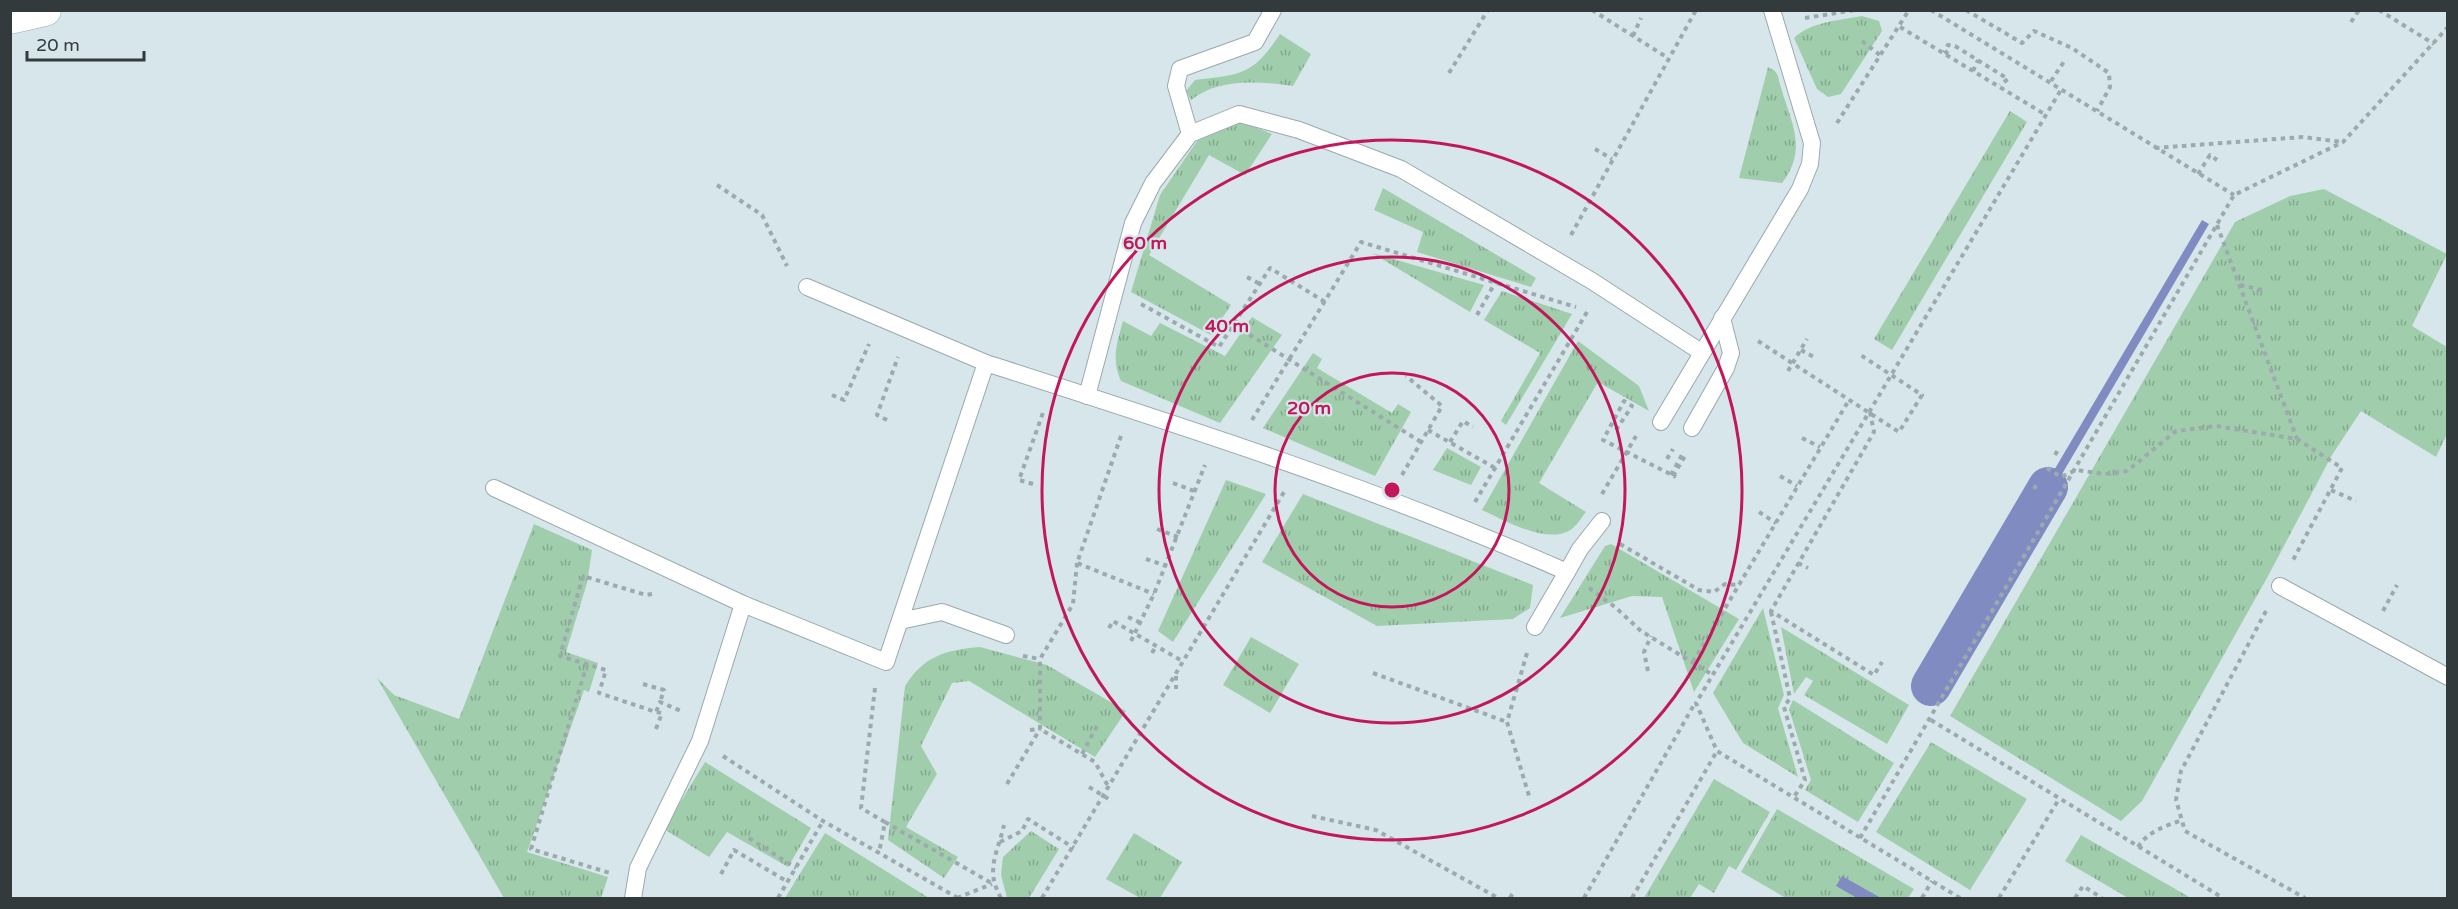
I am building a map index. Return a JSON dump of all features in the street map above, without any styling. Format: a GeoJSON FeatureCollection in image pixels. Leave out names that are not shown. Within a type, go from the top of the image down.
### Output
{"type":"FeatureCollection","features":[{"type":"Feature","properties":{"kind":"street"},"geometry":{"type":"LineString","coordinates":[[10,18],[45,10]]}},
{"type":"Feature","properties":{"kind":"lane"},"geometry":{"type":"LineString","coordinates":[[1190,134],[1176,86],[1180,69],[1255,42],[1273,10]]}},
{"type":"Feature","properties":{"kind":"lane"},"geometry":{"type":"LineString","coordinates":[[1661,422],[1800,189],[1810,164],[1812,143],[1772,10]]}},
{"type":"Feature","properties":{"kind":"lane"},"geometry":{"type":"LineString","coordinates":[[1087,396],[1133,223],[1153,183],[1190,134],[1239,114],[1299,130],[1401,169],[1592,281],[1701,352]]}},
{"type":"Feature","properties":{"kind":"lane"},"geometry":{"type":"LineString","coordinates":[[807,287],[986,363],[1214,437],[1460,527],[1567,572]]}},
{"type":"Feature","properties":{"kind":"lane"},"geometry":{"type":"LineString","coordinates":[[1692,428],[1726,368],[1731,353],[1722,318]]}},
{"type":"Feature","properties":{"kind":"lane"},"geometry":{"type":"LineString","coordinates":[[494,488],[742,604],[886,662],[986,363]]}},
{"type":"Feature","properties":{"kind":"lane"},"geometry":{"type":"LineString","coordinates":[[1535,627],[1580,549],[1599,526]]}},
{"type":"Feature","properties":{"kind":"lane"},"geometry":{"type":"LineString","coordinates":[[2280,586],[2448,677]]}},
{"type":"Feature","properties":{"kind":"lane"},"geometry":{"type":"LineString","coordinates":[[633,898],[638,868],[700,741],[742,604]]}},
{"type":"Feature","properties":{"kind":"lane"},"geometry":{"type":"LineString","coordinates":[[900,621],[942,612],[1006,634]]}},
{"type":"Feature","properties":{"kind":"path"},"geometry":{"type":"LineString","coordinates":[[1449,73],[1488,10]]}},
{"type":"Feature","properties":{"kind":"path"},"geometry":{"type":"LineString","coordinates":[[1592,10],[1668,58]]}},
{"type":"Feature","properties":{"kind":"path"},"geometry":{"type":"LineString","coordinates":[[1798,20],[1855,10]]}},
{"type":"Feature","properties":{"kind":"path"},"geometry":{"type":"LineString","coordinates":[[1812,143],[1828,132],[1843,116],[1909,10]]}},
{"type":"Feature","properties":{"kind":"path"},"geometry":{"type":"LineString","coordinates":[[1931,10],[2051,81],[2154,148],[2234,195]]}},
{"type":"Feature","properties":{"kind":"path"},"geometry":{"type":"LineString","coordinates":[[1966,10],[2022,43],[2034,31],[2072,48],[2109,74],[2110,87],[2097,111]]}},
{"type":"Feature","properties":{"kind":"path"},"geometry":{"type":"LineString","coordinates":[[2352,22],[2359,10]]}},
{"type":"Feature","properties":{"kind":"path"},"geometry":{"type":"LineString","coordinates":[[2379,10],[2434,44]]}},
{"type":"Feature","properties":{"kind":"path"},"geometry":{"type":"LineString","coordinates":[[1633,36],[1641,18]]}},
{"type":"Feature","properties":{"kind":"path"},"geometry":{"type":"LineString","coordinates":[[1900,27],[2046,115]]}},
{"type":"Feature","properties":{"kind":"path"},"geometry":{"type":"LineString","coordinates":[[1860,838],[1931,720],[2234,195],[2343,142],[2448,27]]}},
{"type":"Feature","properties":{"kind":"path"},"geometry":{"type":"LineString","coordinates":[[1862,41],[1881,56]]}},
{"type":"Feature","properties":{"kind":"path"},"geometry":{"type":"LineString","coordinates":[[1948,55],[1945,51],[1948,45],[1978,60],[2008,80],[2005,84],[2000,85]]}},
{"type":"Feature","properties":{"kind":"path"},"geometry":{"type":"LineString","coordinates":[[1973,71],[1978,60]]}},
{"type":"Feature","properties":{"kind":"path"},"geometry":{"type":"LineString","coordinates":[[2051,81],[2065,60]]}},
{"type":"Feature","properties":{"kind":"path"},"geometry":{"type":"LineString","coordinates":[[1584,898],[1696,703],[2062,88]]}},
{"type":"Feature","properties":{"kind":"path"},"geometry":{"type":"LineString","coordinates":[[2154,148],[2303,137],[2343,142]]}},
{"type":"Feature","properties":{"kind":"path"},"geometry":{"type":"LineString","coordinates":[[1595,149],[1612,159]]}},
{"type":"Feature","properties":{"kind":"path"},"geometry":{"type":"LineString","coordinates":[[2198,174],[2210,155],[2217,160]]}},
{"type":"Feature","properties":{"kind":"path"},"geometry":{"type":"LineString","coordinates":[[717,185],[762,215],[792,276]]}},
{"type":"Feature","properties":{"kind":"path"},"geometry":{"type":"LineString","coordinates":[[2217,225],[2297,439]]}},
{"type":"Feature","properties":{"kind":"path"},"geometry":{"type":"LineString","coordinates":[[1249,425],[1362,242],[1496,281],[1588,311]]}},
{"type":"Feature","properties":{"kind":"path"},"geometry":{"type":"LineString","coordinates":[[1115,290],[1219,347],[1270,268],[1325,302]]}},
{"type":"Feature","properties":{"kind":"path"},"geometry":{"type":"LineString","coordinates":[[1247,277],[1260,284]]}},
{"type":"Feature","properties":{"kind":"path"},"geometry":{"type":"LineString","coordinates":[[1477,315],[1496,281]]}},
{"type":"Feature","properties":{"kind":"path"},"geometry":{"type":"LineString","coordinates":[[2239,285],[2266,291]]}},
{"type":"Feature","properties":{"kind":"path"},"geometry":{"type":"LineString","coordinates":[[832,395],[844,400],[880,318]]}},
{"type":"Feature","properties":{"kind":"path"},"geometry":{"type":"LineString","coordinates":[[1722,318],[1899,432],[1922,395],[1859,354]]}},
{"type":"Feature","properties":{"kind":"path"},"geometry":{"type":"LineString","coordinates":[[1234,325],[1421,441],[1442,406],[1406,376]]}},
{"type":"Feature","properties":{"kind":"path"},"geometry":{"type":"LineString","coordinates":[[887,420],[877,415],[907,330]]}},
{"type":"Feature","properties":{"kind":"path"},"geometry":{"type":"LineString","coordinates":[[1788,371],[1807,339]]}},
{"type":"Feature","properties":{"kind":"path"},"geometry":{"type":"LineString","coordinates":[[1801,350],[1814,357]]}},
{"type":"Feature","properties":{"kind":"path"},"geometry":{"type":"LineString","coordinates":[[1033,484],[1019,480],[1047,399]]}},
{"type":"Feature","properties":{"kind":"path"},"geometry":{"type":"LineString","coordinates":[[1693,662],[1849,399]]}},
{"type":"Feature","properties":{"kind":"path"},"geometry":{"type":"LineString","coordinates":[[1616,430],[1632,406],[1624,401],[1603,440],[1676,477]]}},
{"type":"Feature","properties":{"kind":"path"},"geometry":{"type":"LineString","coordinates":[[1007,784],[1040,729],[1040,659],[1073,604],[1077,563],[1130,410]]}},
{"type":"Feature","properties":{"kind":"path"},"geometry":{"type":"LineString","coordinates":[[1794,797],[1805,780],[1784,707],[1790,698],[1771,611],[1874,432],[1870,412]]}},
{"type":"Feature","properties":{"kind":"path"},"geometry":{"type":"LineString","coordinates":[[1450,442],[1463,421],[1473,427]]}},
{"type":"Feature","properties":{"kind":"path"},"geometry":{"type":"LineString","coordinates":[[2047,468],[2061,477],[2076,470],[2105,474],[2127,471],[2176,431],[2216,426],[2297,439],[2342,468],[2181,771],[2176,800],[2185,831],[2305,898]]}},
{"type":"Feature","properties":{"kind":"path"},"geometry":{"type":"LineString","coordinates":[[1428,430],[1495,468]]}},
{"type":"Feature","properties":{"kind":"path"},"geometry":{"type":"LineString","coordinates":[[1131,641],[1155,594],[1197,492],[1214,437]]}},
{"type":"Feature","properties":{"kind":"path"},"geometry":{"type":"LineString","coordinates":[[1802,438],[1820,447]]}},
{"type":"Feature","properties":{"kind":"path"},"geometry":{"type":"LineString","coordinates":[[1671,475],[1688,445]]}},
{"type":"Feature","properties":{"kind":"path"},"geometry":{"type":"LineString","coordinates":[[2055,455],[2058,450]]}},
{"type":"Feature","properties":{"kind":"path"},"geometry":{"type":"LineString","coordinates":[[1780,476],[1797,486]]}},
{"type":"Feature","properties":{"kind":"path"},"geometry":{"type":"LineString","coordinates":[[1173,483],[1197,492]]}},
{"type":"Feature","properties":{"kind":"path"},"geometry":{"type":"LineString","coordinates":[[2034,489],[2037,484]]}},
{"type":"Feature","properties":{"kind":"path"},"geometry":{"type":"LineString","coordinates":[[1042,898],[1074,848],[1286,489]]}},
{"type":"Feature","properties":{"kind":"path"},"geometry":{"type":"LineString","coordinates":[[2331,490],[2356,501]]}},
{"type":"Feature","properties":{"kind":"path"},"geometry":{"type":"LineString","coordinates":[[1758,512],[1776,523]]}},
{"type":"Feature","properties":{"kind":"path"},"geometry":{"type":"LineString","coordinates":[[1599,526],[1699,590],[1714,592],[1725,584],[1739,585]]}},
{"type":"Feature","properties":{"kind":"path"},"geometry":{"type":"LineString","coordinates":[[1157,529],[1178,537]]}},
{"type":"Feature","properties":{"kind":"path"},"geometry":{"type":"LineString","coordinates":[[1146,560],[1166,566]]}},
{"type":"Feature","properties":{"kind":"path"},"geometry":{"type":"LineString","coordinates":[[1077,563],[1155,594]]}},
{"type":"Feature","properties":{"kind":"path"},"geometry":{"type":"LineString","coordinates":[[1798,563],[1808,568]]}},
{"type":"Feature","properties":{"kind":"path"},"geometry":{"type":"LineString","coordinates":[[655,593],[646,595],[583,576],[560,656],[606,670],[599,693],[662,714],[656,729]]}},
{"type":"Feature","properties":{"kind":"path"},"geometry":{"type":"LineString","coordinates":[[2383,612],[2397,585]]}},
{"type":"Feature","properties":{"kind":"path"},"geometry":{"type":"LineString","coordinates":[[1615,607],[1641,631],[1713,675]]}},
{"type":"Feature","properties":{"kind":"path"},"geometry":{"type":"LineString","coordinates":[[1771,611],[1874,675],[1882,662]]}},
{"type":"Feature","properties":{"kind":"path"},"geometry":{"type":"LineString","coordinates":[[1128,617],[1141,623]]}},
{"type":"Feature","properties":{"kind":"path"},"geometry":{"type":"LineString","coordinates":[[1109,628],[1113,621],[1184,662]]}},
{"type":"Feature","properties":{"kind":"path"},"geometry":{"type":"LineString","coordinates":[[1529,796],[1507,722],[1535,627]]}},
{"type":"Feature","properties":{"kind":"path"},"geometry":{"type":"LineString","coordinates":[[1648,671],[1644,652],[1651,636]]}},
{"type":"Feature","properties":{"kind":"path"},"geometry":{"type":"LineString","coordinates":[[1152,653],[1156,646]]}},
{"type":"Feature","properties":{"kind":"path"},"geometry":{"type":"LineString","coordinates":[[886,662],[874,691],[861,808],[993,884]]}},
{"type":"Feature","properties":{"kind":"path"},"geometry":{"type":"LineString","coordinates":[[587,664],[531,849],[613,874]]}},
{"type":"Feature","properties":{"kind":"path"},"geometry":{"type":"LineString","coordinates":[[1373,673],[1507,722]]}},
{"type":"Feature","properties":{"kind":"path"},"geometry":{"type":"LineString","coordinates":[[1176,675],[1176,689]]}},
{"type":"Feature","properties":{"kind":"path"},"geometry":{"type":"LineString","coordinates":[[643,684],[664,690],[656,712]]}},
{"type":"Feature","properties":{"kind":"path"},"geometry":{"type":"LineString","coordinates":[[660,702],[669,706]]}},
{"type":"Feature","properties":{"kind":"path"},"geometry":{"type":"LineString","coordinates":[[1696,703],[1717,751],[1960,898]]}},
{"type":"Feature","properties":{"kind":"path"},"geometry":{"type":"LineString","coordinates":[[1931,720],[2223,898]]}},
{"type":"Feature","properties":{"kind":"path"},"geometry":{"type":"LineString","coordinates":[[1082,754],[1098,724]]}},
{"type":"Feature","properties":{"kind":"path"},"geometry":{"type":"LineString","coordinates":[[1030,730],[1040,729],[1095,762],[1109,788]]}},
{"type":"Feature","properties":{"kind":"path"},"geometry":{"type":"LineString","coordinates":[[700,741],[823,821],[957,898],[993,884]]}},
{"type":"Feature","properties":{"kind":"path"},"geometry":{"type":"LineString","coordinates":[[1632,898],[1717,751]]}},
{"type":"Feature","properties":{"kind":"path"},"geometry":{"type":"LineString","coordinates":[[1089,787],[1112,801]]}},
{"type":"Feature","properties":{"kind":"path"},"geometry":{"type":"LineString","coordinates":[[2001,898],[2059,799]]}},
{"type":"Feature","properties":{"kind":"path"},"geometry":{"type":"LineString","coordinates":[[1312,816],[1376,830],[1498,898]]}},
{"type":"Feature","properties":{"kind":"path"},"geometry":{"type":"LineString","coordinates":[[1000,842],[1022,831],[1028,819],[1074,848]]}},
{"type":"Feature","properties":{"kind":"path"},"geometry":{"type":"LineString","coordinates":[[2138,847],[2144,839],[2157,830],[2182,820]]}},
{"type":"Feature","properties":{"kind":"path"},"geometry":{"type":"LineString","coordinates":[[778,898],[823,821]]}},
{"type":"Feature","properties":{"kind":"path"},"geometry":{"type":"LineString","coordinates":[[879,854],[885,822]]}},
{"type":"Feature","properties":{"kind":"path"},"geometry":{"type":"LineString","coordinates":[[1001,898],[993,884],[992,867],[1004,825]]}},
{"type":"Feature","properties":{"kind":"path"},"geometry":{"type":"LineString","coordinates":[[749,838],[796,868]]}},
{"type":"Feature","properties":{"kind":"path"},"geometry":{"type":"LineString","coordinates":[[721,874],[734,850],[788,882]]}},
{"type":"Feature","properties":{"kind":"path"},"geometry":{"type":"LineString","coordinates":[[1923,898],[1932,881]]}},
{"type":"Feature","properties":{"kind":"path"},"geometry":{"type":"LineString","coordinates":[[2075,898],[2083,886],[2102,898]]}},
{"type":"Feature","properties":{"kind":"path"},"geometry":{"type":"LineString","coordinates":[[1510,898],[1513,893]]}},
{"type":"Feature","properties":{"kind":"green space"},"geometry":{"type":"Polygon","coordinates":[[[1862,16],[1879,21],[1882,31],[1841,94],[1828,97],[1817,89],[1794,38],[1808,28],[1817,25],[1862,16]]]}},
{"type":"Feature","properties":{"kind":"green space"},"geometry":{"type":"Polygon","coordinates":[[[1280,34],[1311,54],[1293,86],[1240,83],[1214,88],[1191,100],[1186,91],[1195,80],[1245,71],[1262,58],[1280,34]]]}},
{"type":"Feature","properties":{"kind":"green space"},"geometry":{"type":"Polygon","coordinates":[[[1768,67],[1778,76],[1796,143],[1791,169],[1782,183],[1739,178],[1768,67]]]}},
{"type":"Feature","properties":{"kind":"green space"},"geometry":{"type":"Polygon","coordinates":[[[2010,111],[2027,122],[1892,350],[1874,339],[2010,111]]]}},
{"type":"Feature","properties":{"kind":"green space"},"geometry":{"type":"Polygon","coordinates":[[[1238,120],[1272,134],[1245,175],[1209,155],[1149,255],[1231,305],[1211,335],[1131,292],[1160,195],[1197,141],[1238,120]]]}},
{"type":"Feature","properties":{"kind":"green space"},"geometry":{"type":"Polygon","coordinates":[[[1383,188],[1536,278],[1531,287],[1417,252],[1423,232],[1374,210],[1383,188]]]}},
{"type":"Feature","properties":{"kind":"green space"},"geometry":{"type":"Polygon","coordinates":[[[2324,189],[2447,254],[2412,326],[2447,347],[2447,434],[2436,457],[2361,411],[2332,455],[2268,576],[2142,801],[2121,821],[1950,716],[2235,222],[2290,196],[2324,189]]]}},
{"type":"Feature","properties":{"kind":"green space"},"geometry":{"type":"Polygon","coordinates":[[[1372,253],[1484,285],[1470,312],[1372,253]]]}},
{"type":"Feature","properties":{"kind":"green space"},"geometry":{"type":"Polygon","coordinates":[[[1502,291],[1572,314],[1506,425],[1501,421],[1540,353],[1484,320],[1502,291]]]}},
{"type":"Feature","properties":{"kind":"green space"},"geometry":{"type":"Polygon","coordinates":[[[1252,317],[1282,335],[1220,423],[1121,381],[1116,358],[1123,321],[1151,336],[1160,323],[1225,356],[1252,317]]]}},
{"type":"Feature","properties":{"kind":"green space"},"geometry":{"type":"Polygon","coordinates":[[[1578,341],[1639,386],[1649,411],[1598,382],[1539,483],[1586,512],[1576,525],[1565,533],[1553,535],[1528,530],[1482,510],[1578,341]]]}},
{"type":"Feature","properties":{"kind":"green space"},"geometry":{"type":"Polygon","coordinates":[[[1313,353],[1322,359],[1317,368],[1392,413],[1398,404],[1411,412],[1375,476],[1263,428],[1313,353]]]}},
{"type":"Feature","properties":{"kind":"green space"},"geometry":{"type":"Polygon","coordinates":[[[1447,448],[1481,467],[1471,485],[1433,470],[1447,448]]]}},
{"type":"Feature","properties":{"kind":"green space"},"geometry":{"type":"Polygon","coordinates":[[[1226,480],[1266,494],[1173,642],[1158,631],[1226,480]]]}},
{"type":"Feature","properties":{"kind":"green space"},"geometry":{"type":"Polygon","coordinates":[[[1303,494],[1533,585],[1530,608],[1513,619],[1377,626],[1262,562],[1303,494]]]}},
{"type":"Feature","properties":{"kind":"green space"},"geometry":{"type":"Polygon","coordinates":[[[534,524],[592,550],[587,583],[566,652],[598,663],[589,692],[584,690],[527,852],[608,877],[601,898],[504,898],[377,678],[394,695],[459,719],[534,524]]]}},
{"type":"Feature","properties":{"kind":"green space"},"geometry":{"type":"Polygon","coordinates":[[[1611,544],[1739,619],[1694,692],[1662,597],[1632,596],[1560,618],[1605,546],[1611,544]]]}},
{"type":"Feature","properties":{"kind":"green space"},"geometry":{"type":"Polygon","coordinates":[[[1763,608],[1784,695],[1778,708],[1798,777],[1743,743],[1713,693],[1763,608]]]}},
{"type":"Feature","properties":{"kind":"green space"},"geometry":{"type":"Polygon","coordinates":[[[1781,627],[1909,705],[1887,744],[1804,695],[1813,681],[1806,677],[1794,694],[1781,627]]]}},
{"type":"Feature","properties":{"kind":"green space"},"geometry":{"type":"Polygon","coordinates":[[[1251,637],[1299,664],[1270,713],[1223,685],[1251,637]]]}},
{"type":"Feature","properties":{"kind":"green space"},"geometry":{"type":"Polygon","coordinates":[[[980,647],[1047,665],[1126,711],[1095,757],[969,681],[952,683],[921,746],[937,774],[906,827],[958,857],[944,878],[888,840],[905,686],[920,668],[936,656],[956,650],[980,647]]]}},
{"type":"Feature","properties":{"kind":"green space"},"geometry":{"type":"Polygon","coordinates":[[[1793,700],[1894,763],[1858,822],[1805,790],[1811,780],[1789,709],[1793,700]]]}},
{"type":"Feature","properties":{"kind":"green space"},"geometry":{"type":"Polygon","coordinates":[[[1931,742],[2027,799],[1970,890],[1876,832],[1931,742]]]}},
{"type":"Feature","properties":{"kind":"green space"},"geometry":{"type":"Polygon","coordinates":[[[705,762],[811,828],[788,867],[727,832],[709,857],[664,829],[705,762]]]}},
{"type":"Feature","properties":{"kind":"green space"},"geometry":{"type":"Polygon","coordinates":[[[1714,779],[1770,812],[1736,870],[1729,866],[1714,893],[1699,884],[1690,898],[1644,898],[1714,779]]]}},
{"type":"Feature","properties":{"kind":"green space"},"geometry":{"type":"Polygon","coordinates":[[[1777,809],[1914,889],[1908,898],[1786,898],[1741,872],[1777,809]]]}},
{"type":"Feature","properties":{"kind":"green space"},"geometry":{"type":"Polygon","coordinates":[[[1031,831],[1059,849],[1029,898],[1007,898],[1001,875],[1003,857],[1031,831]]]}},
{"type":"Feature","properties":{"kind":"green space"},"geometry":{"type":"Polygon","coordinates":[[[825,833],[929,898],[785,898],[825,833]]]}},
{"type":"Feature","properties":{"kind":"green space"},"geometry":{"type":"Polygon","coordinates":[[[1134,833],[1182,862],[1160,898],[1140,898],[1106,879],[1134,833]]]}},
{"type":"Feature","properties":{"kind":"green space"},"geometry":{"type":"Polygon","coordinates":[[[2081,835],[2191,898],[2128,898],[2065,861],[2081,835]]]}},
{"type":"Feature","properties":{"kind":"water"},"geometry":{"type":"Polygon","coordinates":[[[2202,220],[2209,224],[2025,537],[2017,533],[2202,220]]]}},
{"type":"Feature","properties":{"kind":"water"},"geometry":{"type":"Polygon","coordinates":[[[1992,576],[1999,580],[1934,688],[1929,684],[1992,576]]]}},
{"type":"Feature","properties":{"kind":"water"},"geometry":{"type":"Polygon","coordinates":[[[1842,876],[1881,898],[1857,898],[1836,886],[1842,876]]]}},
{"type":"Feature","properties":{"kind":"waterway"},"geometry":{"type":"LineString","coordinates":[[1931,686],[2048,487]]}}]}
